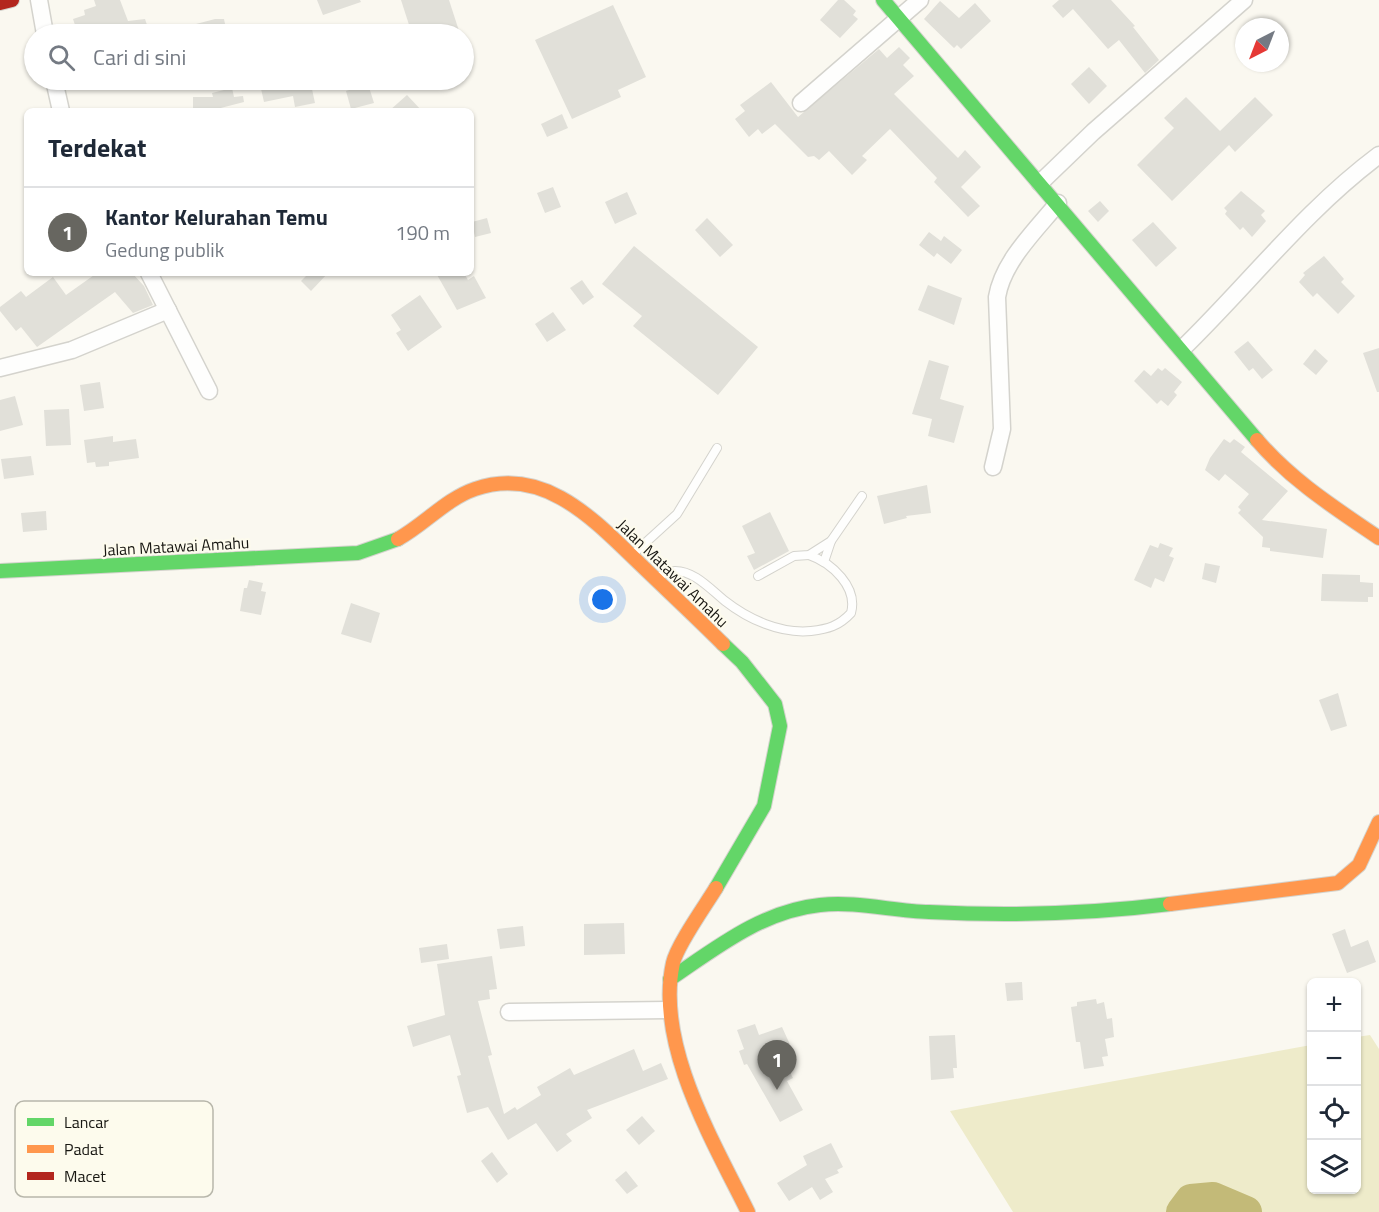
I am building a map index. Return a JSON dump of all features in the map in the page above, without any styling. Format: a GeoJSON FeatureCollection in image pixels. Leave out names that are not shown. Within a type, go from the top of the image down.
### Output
{"type":"FeatureCollection","features":[{"type":"Feature","properties":{"kind":"main road"},"geometry":{"type":"LineString","coordinates":[[0,3],[12,0]]}},
{"type":"Feature","properties":{"kind":"main road"},"geometry":{"type":"LineString","coordinates":[[883,0],[1058,203],[1274,460],[1307,489],[1379,538]]}},
{"type":"Feature","properties":{"kind":"main road","name":"Jalan Matawai Amahu"},"geometry":{"type":"LineString","coordinates":[[0,572],[358,553],[399,539],[422,525],[456,497],[471,490],[516,483],[534,485],[570,500],[632,555],[653,578],[742,662],[775,704],[780,726],[764,806],[714,894],[682,942],[673,961],[668,1010],[693,1101],[748,1212]]}},
{"type":"Feature","properties":{"kind":"main road"},"geometry":{"type":"LineString","coordinates":[[670,979],[737,933],[767,919],[819,905],[978,914],[1117,911],[1338,883],[1359,866],[1379,822]]}},
{"type":"Feature","properties":{"kind":"street"},"geometry":{"type":"LineString","coordinates":[[39,0],[43,24]]}},
{"type":"Feature","properties":{"kind":"street"},"geometry":{"type":"LineString","coordinates":[[801,104],[920,0]]}},
{"type":"Feature","properties":{"kind":"street"},"geometry":{"type":"LineString","coordinates":[[1040,183],[1093,132],[1244,0]]}},
{"type":"Feature","properties":{"kind":"street"},"geometry":{"type":"LineString","coordinates":[[56,90],[60,108]]}},
{"type":"Feature","properties":{"kind":"street"},"geometry":{"type":"LineString","coordinates":[[1182,349],[1293,229],[1330,194],[1379,155]]}},
{"type":"Feature","properties":{"kind":"street"},"geometry":{"type":"LineString","coordinates":[[993,467],[1002,429],[997,297],[999,285],[1013,259],[1058,203]]}},
{"type":"Feature","properties":{"kind":"street"},"geometry":{"type":"LineString","coordinates":[[151,276],[209,391]]}},
{"type":"Feature","properties":{"kind":"street"},"geometry":{"type":"LineString","coordinates":[[0,368],[72,350],[168,309]]}},
{"type":"Feature","properties":{"kind":"street"},"geometry":{"type":"LineString","coordinates":[[509,1012],[668,1010]]}},
{"type":"Feature","properties":{"kind":"lane"},"geometry":{"type":"LineString","coordinates":[[632,555],[677,514],[717,448]]}},
{"type":"Feature","properties":{"kind":"lane"},"geometry":{"type":"LineString","coordinates":[[824,562],[831,541],[862,496]]}},
{"type":"Feature","properties":{"kind":"lane"},"geometry":{"type":"LineString","coordinates":[[758,576],[794,556],[809,555],[831,541]]}},
{"type":"Feature","properties":{"kind":"lane"},"geometry":{"type":"LineString","coordinates":[[653,578],[675,571],[688,574],[760,622],[802,632],[834,627],[851,613],[852,594],[843,579],[824,562],[809,555]]}},
{"type":"Feature","properties":{"kind":"shaded area"},"geometry":{"type":"Polygon","coordinates":[[[1370,1035],[1379,1049],[1379,1212],[1013,1212],[950,1111],[1307,1046],[1307,1194],[1361,1194],[1361,1036],[1370,1035]]]}},
{"type":"Feature","properties":{"kind":"building"},"geometry":{"type":"Polygon","coordinates":[[[94,0],[120,0],[128,21],[145,19],[147,24],[75,24],[73,19],[85,15],[84,10],[96,6],[94,0]]]}},
{"type":"Feature","properties":{"kind":"building"},"geometry":{"type":"Polygon","coordinates":[[[317,0],[360,0],[361,2],[323,15],[317,0]]]}},
{"type":"Feature","properties":{"kind":"building"},"geometry":{"type":"Polygon","coordinates":[[[401,0],[449,0],[457,24],[409,24],[401,0]]]}},
{"type":"Feature","properties":{"kind":"building"},"geometry":{"type":"Polygon","coordinates":[[[838,0],[844,0],[856,11],[853,15],[858,19],[840,38],[820,20],[838,0]]]}},
{"type":"Feature","properties":{"kind":"building"},"geometry":{"type":"Polygon","coordinates":[[[1059,0],[1111,0],[1135,26],[1133,27],[1159,60],[1145,73],[1119,40],[1108,49],[1073,9],[1063,18],[1052,6],[1059,0]]]}},
{"type":"Feature","properties":{"kind":"building"},"geometry":{"type":"Polygon","coordinates":[[[940,1],[959,18],[975,3],[991,21],[961,49],[957,45],[954,48],[924,19],[940,1]]]}},
{"type":"Feature","properties":{"kind":"building"},"geometry":{"type":"Polygon","coordinates":[[[613,5],[646,77],[618,90],[621,97],[572,119],[535,40],[613,5]]]}},
{"type":"Feature","properties":{"kind":"building"},"geometry":{"type":"Polygon","coordinates":[[[224,19],[225,24],[196,24],[224,19]]]}},
{"type":"Feature","properties":{"kind":"building"},"geometry":{"type":"Polygon","coordinates":[[[899,47],[910,58],[903,65],[914,76],[894,94],[958,158],[965,150],[981,167],[961,187],[980,206],[968,217],[934,182],[937,178],[890,129],[862,156],[867,160],[852,175],[829,151],[819,160],[814,156],[808,157],[775,124],[762,134],[758,129],[749,137],[735,119],[745,111],[740,105],[771,82],[798,117],[879,49],[887,58],[899,47]]]}},
{"type":"Feature","properties":{"kind":"building"},"geometry":{"type":"Polygon","coordinates":[[[1089,67],[1107,86],[1089,104],[1071,84],[1089,67]]]}},
{"type":"Feature","properties":{"kind":"building"},"geometry":{"type":"Polygon","coordinates":[[[232,90],[234,97],[243,96],[244,102],[221,108],[193,108],[193,97],[213,97],[212,93],[232,90]]]}},
{"type":"Feature","properties":{"kind":"building"},"geometry":{"type":"Polygon","coordinates":[[[261,90],[312,90],[315,103],[295,107],[293,96],[264,102],[261,90]]]}},
{"type":"Feature","properties":{"kind":"building"},"geometry":{"type":"Polygon","coordinates":[[[370,90],[374,103],[351,108],[346,91],[370,90]]]}},
{"type":"Feature","properties":{"kind":"building"},"geometry":{"type":"Polygon","coordinates":[[[407,95],[419,108],[392,108],[407,95]]]}},
{"type":"Feature","properties":{"kind":"building"},"geometry":{"type":"Polygon","coordinates":[[[1186,97],[1220,131],[1255,97],[1273,115],[1235,152],[1229,145],[1172,201],[1137,165],[1174,128],[1164,118],[1186,97]]]}},
{"type":"Feature","properties":{"kind":"building"},"geometry":{"type":"Polygon","coordinates":[[[562,114],[568,128],[547,137],[541,124],[562,114]]]}},
{"type":"Feature","properties":{"kind":"building"},"geometry":{"type":"Polygon","coordinates":[[[553,187],[561,207],[545,213],[537,193],[553,187]]]}},
{"type":"Feature","properties":{"kind":"building"},"geometry":{"type":"Polygon","coordinates":[[[1241,191],[1265,211],[1261,215],[1266,221],[1252,237],[1243,227],[1240,230],[1225,214],[1227,211],[1224,208],[1241,191]]]}},
{"type":"Feature","properties":{"kind":"building"},"geometry":{"type":"Polygon","coordinates":[[[627,192],[637,214],[615,224],[605,202],[627,192]]]}},
{"type":"Feature","properties":{"kind":"building"},"geometry":{"type":"Polygon","coordinates":[[[1100,201],[1109,211],[1098,222],[1088,211],[1100,201]]]}},
{"type":"Feature","properties":{"kind":"building"},"geometry":{"type":"Polygon","coordinates":[[[487,218],[491,233],[475,237],[474,221],[487,218]]]}},
{"type":"Feature","properties":{"kind":"building"},"geometry":{"type":"Polygon","coordinates":[[[707,218],[733,245],[720,257],[695,230],[707,218]]]}},
{"type":"Feature","properties":{"kind":"building"},"geometry":{"type":"Polygon","coordinates":[[[1153,222],[1177,248],[1156,267],[1132,240],[1153,222]]]}},
{"type":"Feature","properties":{"kind":"building"},"geometry":{"type":"Polygon","coordinates":[[[929,232],[941,241],[944,236],[962,250],[951,264],[937,253],[934,257],[919,245],[929,232]]]}},
{"type":"Feature","properties":{"kind":"building"},"geometry":{"type":"Polygon","coordinates":[[[634,246],[758,347],[718,395],[633,326],[642,316],[602,284],[634,246]]]}},
{"type":"Feature","properties":{"kind":"building"},"geometry":{"type":"Polygon","coordinates":[[[1324,256],[1344,279],[1341,282],[1355,296],[1338,314],[1317,293],[1313,297],[1299,282],[1305,275],[1303,273],[1324,256]]]}},
{"type":"Feature","properties":{"kind":"building"},"geometry":{"type":"Polygon","coordinates":[[[93,276],[135,276],[144,286],[153,305],[133,313],[115,292],[37,347],[21,327],[16,331],[0,311],[0,307],[21,291],[26,297],[53,277],[66,295],[93,276]]]}},
{"type":"Feature","properties":{"kind":"building"},"geometry":{"type":"Polygon","coordinates":[[[306,276],[325,276],[311,291],[301,281],[306,276]]]}},
{"type":"Feature","properties":{"kind":"building"},"geometry":{"type":"Polygon","coordinates":[[[438,276],[466,276],[468,280],[474,276],[486,298],[457,310],[438,276]]]}},
{"type":"Feature","properties":{"kind":"building"},"geometry":{"type":"Polygon","coordinates":[[[582,280],[594,297],[583,305],[570,288],[582,280]]]}},
{"type":"Feature","properties":{"kind":"building"},"geometry":{"type":"Polygon","coordinates":[[[928,285],[962,298],[954,325],[918,310],[928,285]]]}},
{"type":"Feature","properties":{"kind":"building"},"geometry":{"type":"Polygon","coordinates":[[[420,295],[442,327],[408,351],[396,333],[401,330],[391,315],[420,295]]]}},
{"type":"Feature","properties":{"kind":"building"},"geometry":{"type":"Polygon","coordinates":[[[553,312],[566,330],[547,342],[535,324],[553,312]]]}},
{"type":"Feature","properties":{"kind":"building"},"geometry":{"type":"Polygon","coordinates":[[[1248,341],[1273,370],[1262,379],[1253,368],[1249,371],[1234,352],[1248,341]]]}},
{"type":"Feature","properties":{"kind":"building"},"geometry":{"type":"Polygon","coordinates":[[[1379,348],[1379,392],[1377,392],[1363,353],[1379,348]]]}},
{"type":"Feature","properties":{"kind":"building"},"geometry":{"type":"Polygon","coordinates":[[[1315,349],[1328,361],[1316,375],[1303,364],[1315,349]]]}},
{"type":"Feature","properties":{"kind":"building"},"geometry":{"type":"Polygon","coordinates":[[[929,360],[949,366],[940,399],[964,406],[954,443],[928,436],[932,419],[912,414],[929,360]]]}},
{"type":"Feature","properties":{"kind":"building"},"geometry":{"type":"Polygon","coordinates":[[[1158,368],[1162,371],[1165,368],[1182,382],[1174,392],[1177,395],[1168,406],[1161,400],[1157,404],[1134,381],[1144,370],[1151,376],[1158,368]]]}},
{"type":"Feature","properties":{"kind":"building"},"geometry":{"type":"Polygon","coordinates":[[[100,382],[104,408],[84,411],[80,385],[100,382]]]}},
{"type":"Feature","properties":{"kind":"building"},"geometry":{"type":"Polygon","coordinates":[[[15,396],[23,425],[0,431],[0,400],[15,396]]]}},
{"type":"Feature","properties":{"kind":"building"},"geometry":{"type":"Polygon","coordinates":[[[69,409],[71,445],[46,446],[44,410],[69,409]]]}},
{"type":"Feature","properties":{"kind":"building"},"geometry":{"type":"Polygon","coordinates":[[[113,436],[113,442],[136,439],[139,458],[109,462],[109,466],[96,467],[95,462],[87,463],[84,440],[113,436]]]}},
{"type":"Feature","properties":{"kind":"building"},"geometry":{"type":"Polygon","coordinates":[[[1224,439],[1230,443],[1234,439],[1245,447],[1241,452],[1288,491],[1262,520],[1327,529],[1323,558],[1270,551],[1270,548],[1262,547],[1263,537],[1238,513],[1241,510],[1238,507],[1249,494],[1225,474],[1219,481],[1205,470],[1210,458],[1224,439]]]}},
{"type":"Feature","properties":{"kind":"building"},"geometry":{"type":"Polygon","coordinates":[[[31,456],[34,475],[4,479],[1,459],[31,456]]]}},
{"type":"Feature","properties":{"kind":"building"},"geometry":{"type":"Polygon","coordinates":[[[927,485],[931,513],[906,516],[907,518],[884,524],[877,496],[927,485]]]}},
{"type":"Feature","properties":{"kind":"building"},"geometry":{"type":"Polygon","coordinates":[[[46,511],[47,530],[23,532],[21,513],[46,511]]]}},
{"type":"Feature","properties":{"kind":"building"},"geometry":{"type":"Polygon","coordinates":[[[770,512],[789,551],[754,570],[747,556],[755,553],[742,526],[770,512]]]}},
{"type":"Feature","properties":{"kind":"building"},"geometry":{"type":"Polygon","coordinates":[[[1160,543],[1173,548],[1169,556],[1174,558],[1164,582],[1155,578],[1151,588],[1134,580],[1150,545],[1158,548],[1160,543]]]}},
{"type":"Feature","properties":{"kind":"building"},"geometry":{"type":"Polygon","coordinates":[[[1205,563],[1220,566],[1216,583],[1202,579],[1205,563]]]}},
{"type":"Feature","properties":{"kind":"building"},"geometry":{"type":"Polygon","coordinates":[[[1322,574],[1360,575],[1360,582],[1373,583],[1373,597],[1368,597],[1368,602],[1321,601],[1322,574]]]}},
{"type":"Feature","properties":{"kind":"building"},"geometry":{"type":"Polygon","coordinates":[[[249,580],[263,583],[261,591],[266,592],[261,615],[240,611],[244,588],[247,588],[249,580]]]}},
{"type":"Feature","properties":{"kind":"building"},"geometry":{"type":"Polygon","coordinates":[[[351,603],[380,613],[371,643],[341,634],[351,603]]]}},
{"type":"Feature","properties":{"kind":"building"},"geometry":{"type":"Polygon","coordinates":[[[1338,693],[1347,726],[1331,731],[1319,700],[1338,693]]]}},
{"type":"Feature","properties":{"kind":"building"},"geometry":{"type":"Polygon","coordinates":[[[624,923],[625,954],[584,955],[584,924],[624,923]]]}},
{"type":"Feature","properties":{"kind":"building"},"geometry":{"type":"Polygon","coordinates":[[[523,926],[525,946],[500,949],[497,929],[523,926]]]}},
{"type":"Feature","properties":{"kind":"building"},"geometry":{"type":"Polygon","coordinates":[[[1345,929],[1351,947],[1368,940],[1376,962],[1347,973],[1332,934],[1345,929]]]}},
{"type":"Feature","properties":{"kind":"building"},"geometry":{"type":"Polygon","coordinates":[[[447,944],[449,959],[421,963],[419,948],[447,944]]]}},
{"type":"Feature","properties":{"kind":"building"},"geometry":{"type":"Polygon","coordinates":[[[492,956],[497,989],[489,990],[490,999],[478,1001],[492,1055],[488,1056],[504,1114],[515,1107],[517,1110],[541,1095],[537,1087],[570,1068],[574,1075],[634,1049],[643,1071],[661,1063],[668,1079],[587,1110],[592,1118],[566,1134],[572,1141],[557,1152],[536,1123],[508,1140],[488,1107],[467,1113],[457,1076],[461,1075],[450,1035],[413,1047],[407,1026],[445,1015],[437,964],[492,956]]]}},
{"type":"Feature","properties":{"kind":"building"},"geometry":{"type":"Polygon","coordinates":[[[1022,982],[1023,1000],[1007,1001],[1005,983],[1022,982]]]}},
{"type":"Feature","properties":{"kind":"building"},"geometry":{"type":"Polygon","coordinates":[[[1096,999],[1097,1004],[1104,1002],[1107,1019],[1112,1018],[1114,1037],[1105,1039],[1108,1056],[1102,1057],[1104,1066],[1084,1069],[1080,1042],[1076,1042],[1071,1007],[1077,1006],[1077,1002],[1096,999]]]}},
{"type":"Feature","properties":{"kind":"building"},"geometry":{"type":"Polygon","coordinates":[[[755,1024],[759,1035],[782,1027],[792,1049],[780,1053],[793,1078],[787,1081],[803,1110],[780,1122],[747,1064],[744,1065],[739,1051],[744,1049],[737,1030],[755,1024]]]}},
{"type":"Feature","properties":{"kind":"building"},"geometry":{"type":"Polygon","coordinates":[[[955,1035],[957,1068],[953,1068],[954,1078],[931,1080],[929,1036],[955,1035]]]}},
{"type":"Feature","properties":{"kind":"building"},"geometry":{"type":"Polygon","coordinates":[[[642,1116],[655,1131],[639,1145],[626,1130],[642,1116]]]}},
{"type":"Feature","properties":{"kind":"building"},"geometry":{"type":"Polygon","coordinates":[[[831,1143],[843,1167],[837,1170],[839,1173],[825,1179],[833,1192],[820,1200],[812,1187],[789,1201],[777,1183],[807,1165],[803,1156],[831,1143]]]}},
{"type":"Feature","properties":{"kind":"building"},"geometry":{"type":"Polygon","coordinates":[[[492,1152],[508,1174],[497,1183],[481,1161],[492,1152]]]}},
{"type":"Feature","properties":{"kind":"building"},"geometry":{"type":"Polygon","coordinates":[[[626,1171],[638,1186],[627,1194],[615,1180],[626,1171]]]}},
{"type":"Feature","properties":{"kind":"waterway"},"geometry":{"type":"LineString","coordinates":[[1182,1212],[1191,1200],[1213,1198],[1246,1212]]}},
{"type":"Feature","properties":{"kind":"traffic: fast"},"geometry":{"type":"LineString","coordinates":[[883,0],[1257,440]]}},
{"type":"Feature","properties":{"kind":"traffic: fast"},"geometry":{"type":"LineString","coordinates":[[0,571],[358,553],[398,539]]}},
{"type":"Feature","properties":{"kind":"traffic: fast"},"geometry":{"type":"LineString","coordinates":[[716,888],[764,806],[780,726],[775,704],[742,662],[723,644]]}},
{"type":"Feature","properties":{"kind":"traffic: fast"},"geometry":{"type":"LineString","coordinates":[[670,979],[722,944],[759,923],[799,909],[820,905],[847,904],[929,912],[1019,914],[1080,912],[1170,904]]}},
{"type":"Feature","properties":{"kind":"traffic: slow"},"geometry":{"type":"LineString","coordinates":[[1257,440],[1299,481],[1379,538]]}},
{"type":"Feature","properties":{"kind":"traffic: slow"},"geometry":{"type":"LineString","coordinates":[[398,539],[445,505],[475,489],[500,484],[524,485],[546,491],[567,501],[605,531],[723,644]]}},
{"type":"Feature","properties":{"kind":"traffic: slow"},"geometry":{"type":"LineString","coordinates":[[1170,904],[1338,883],[1359,865],[1379,822]]}},
{"type":"Feature","properties":{"kind":"traffic: slow"},"geometry":{"type":"LineString","coordinates":[[716,888],[685,936],[673,963],[670,994],[672,1026],[680,1059],[704,1123],[748,1212]]}},
{"type":"Feature","properties":{"kind":"traffic: jam"},"geometry":{"type":"LineString","coordinates":[[0,3],[12,0]]}},
{"type":"Feature","properties":{"kind":"place","name":"Kantor Kelurahan Temu"},"geometry":{"type":"Point","coordinates":[777,1090]}}]}
